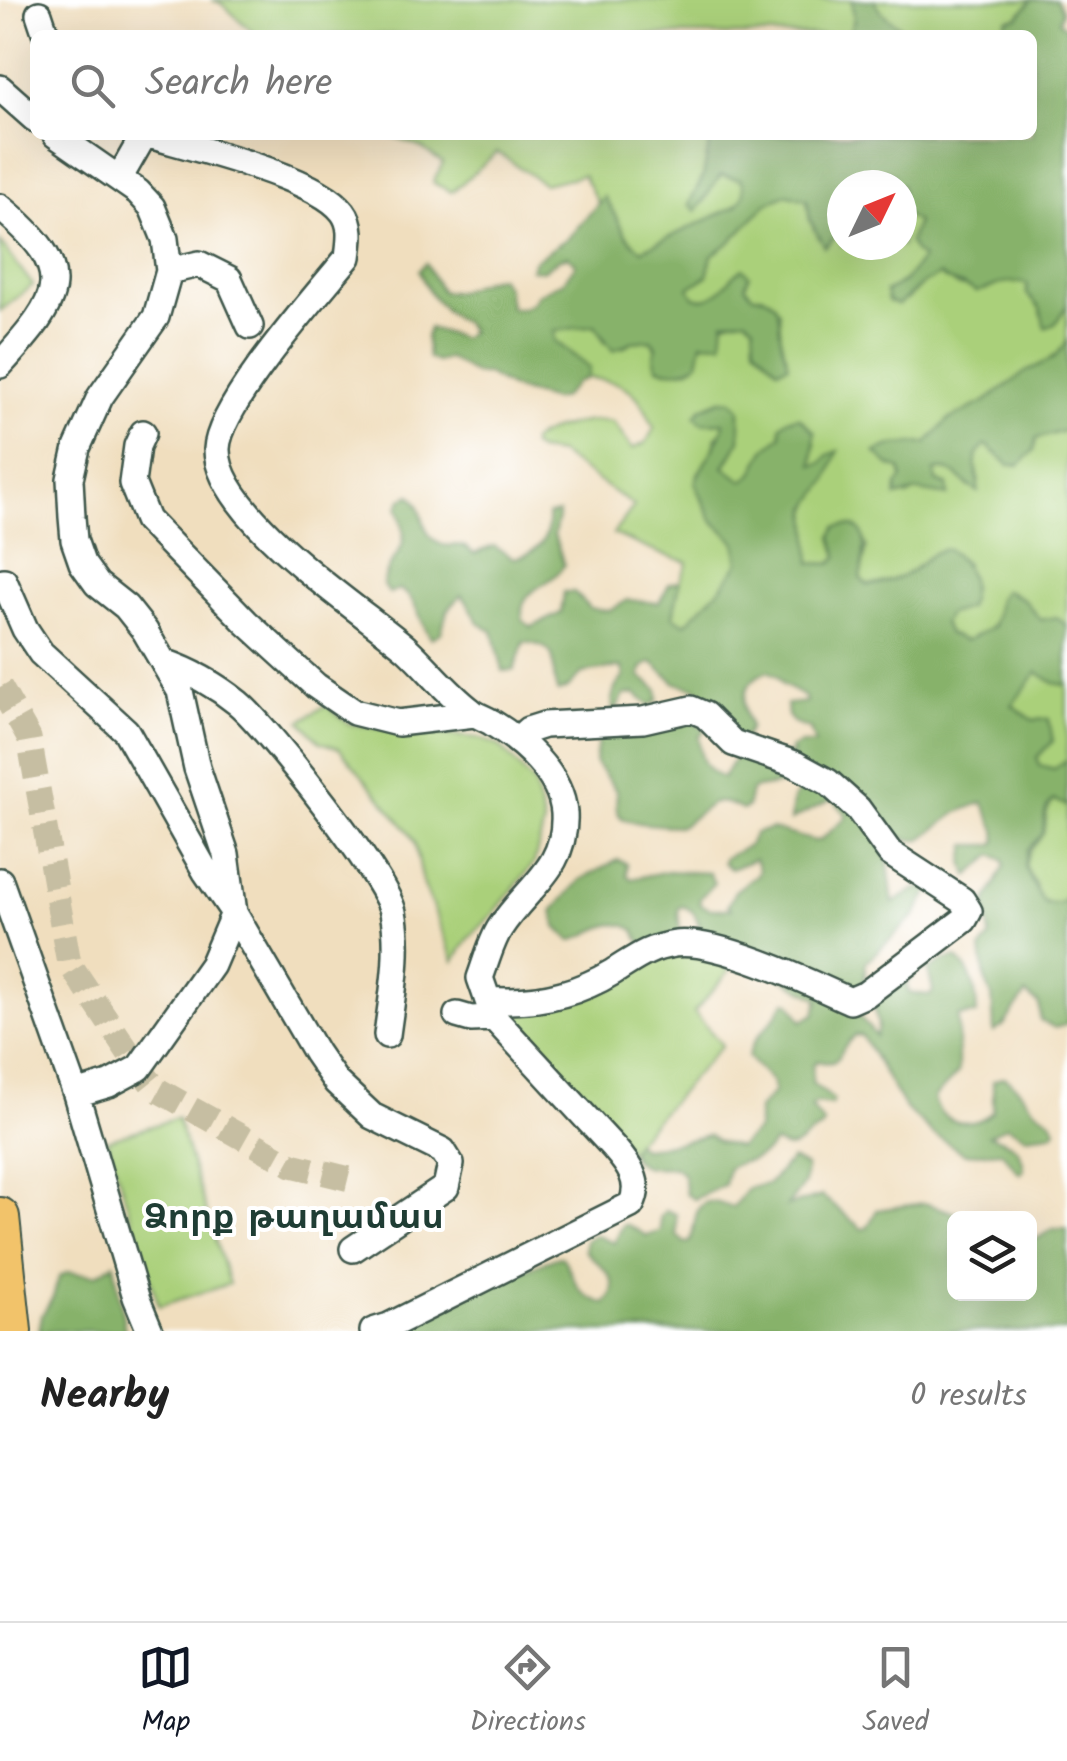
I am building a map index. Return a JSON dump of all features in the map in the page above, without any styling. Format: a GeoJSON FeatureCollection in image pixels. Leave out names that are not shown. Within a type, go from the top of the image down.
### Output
{"type":"FeatureCollection","features":[{"type":"Feature","properties":{"kind":"highway"},"geometry":{"type":"LineString","coordinates":[[0,1217],[12,1331]]}},
{"type":"Feature","properties":{"kind":"street"},"geometry":{"type":"LineString","coordinates":[[0,88],[30,115]]}},
{"type":"Feature","properties":{"kind":"street"},"geometry":{"type":"LineString","coordinates":[[64,140],[120,177],[152,207],[165,239],[169,271],[156,317],[100,398],[77,448],[70,479],[74,540],[82,563],[97,584],[126,608],[180,691],[197,768],[226,854],[234,913],[212,965],[139,1068],[109,1084],[76,1094]]}},
{"type":"Feature","properties":{"kind":"street"},"geometry":{"type":"LineString","coordinates":[[120,177],[144,140]]}},
{"type":"Feature","properties":{"kind":"street"},"geometry":{"type":"LineString","coordinates":[[164,140],[263,170],[319,192],[343,212],[351,232],[348,256],[254,376],[221,428],[217,449],[220,470],[261,525],[306,570],[405,648],[474,714],[517,740],[546,769],[560,793],[564,813],[556,860],[499,930],[480,978],[491,1009],[630,1167],[637,1194],[632,1205],[373,1331]]}},
{"type":"Feature","properties":{"kind":"street"},"geometry":{"type":"LineString","coordinates":[[0,207],[43,246],[50,264],[53,296],[34,328],[0,366]]}},
{"type":"Feature","properties":{"kind":"street"},"geometry":{"type":"LineString","coordinates":[[169,271],[199,264],[230,279],[250,326]]}},
{"type":"Feature","properties":{"kind":"street"},"geometry":{"type":"LineString","coordinates":[[143,433],[137,446],[132,483],[147,520],[246,622],[316,686],[354,712],[398,724],[474,714]]}},
{"type":"Feature","properties":{"kind":"street"},"geometry":{"type":"LineString","coordinates":[[4,582],[25,629],[41,653],[126,731],[206,872],[336,1082],[372,1116],[443,1150],[451,1164],[446,1187],[353,1249]]}},
{"type":"Feature","properties":{"kind":"street"},"geometry":{"type":"LineString","coordinates":[[164,662],[224,692],[252,716],[388,894],[394,914],[395,970],[388,1034]]}},
{"type":"Feature","properties":{"kind":"street"},"geometry":{"type":"LineString","coordinates":[[457,1015],[471,1019],[491,1009],[555,996],[613,972],[638,954],[680,943],[774,968],[850,1000],[866,994],[964,920],[969,911],[962,900],[890,853],[858,809],[828,782],[795,764],[734,743],[705,715],[690,709],[643,720],[544,725],[528,730],[517,740]]}},
{"type":"Feature","properties":{"kind":"street"},"geometry":{"type":"LineString","coordinates":[[0,880],[76,1094],[150,1331]]}},
{"type":"Feature","properties":{"kind":"green space"},"geometry":{"type":"Polygon","coordinates":[[[212,0],[852,0],[854,20],[850,30],[251,30],[221,3],[212,0]]]}},
{"type":"Feature","properties":{"kind":"green space"},"geometry":{"type":"Polygon","coordinates":[[[852,0],[874,0],[902,30],[850,30],[854,20],[852,0]]]}},
{"type":"Feature","properties":{"kind":"green space"},"geometry":{"type":"Polygon","coordinates":[[[874,0],[1032,0],[1017,17],[1007,19],[1005,30],[902,30],[874,0]]]}},
{"type":"Feature","properties":{"kind":"green space"},"geometry":{"type":"Polygon","coordinates":[[[1032,0],[1056,0],[1062,11],[1059,21],[1067,29],[1067,305],[1055,324],[1045,328],[1040,308],[1027,294],[1027,284],[1019,282],[976,292],[940,275],[922,284],[898,305],[888,301],[886,292],[904,282],[922,258],[917,254],[917,170],[827,170],[825,247],[810,220],[807,200],[786,194],[766,204],[712,255],[707,276],[689,288],[694,297],[710,297],[743,268],[749,276],[745,286],[752,295],[763,296],[775,304],[788,365],[778,369],[755,346],[754,325],[746,318],[724,321],[722,343],[702,342],[698,363],[678,370],[657,367],[657,347],[651,340],[631,342],[613,351],[595,325],[554,331],[555,341],[589,368],[587,378],[553,400],[514,389],[486,374],[475,374],[448,358],[437,362],[428,358],[429,328],[461,338],[470,332],[430,292],[419,270],[426,263],[441,291],[457,291],[500,277],[511,308],[522,308],[538,294],[564,281],[576,264],[568,256],[542,271],[531,269],[535,260],[569,237],[604,197],[624,232],[642,250],[736,206],[744,194],[741,179],[721,175],[696,211],[689,204],[703,177],[712,140],[1037,140],[1037,30],[1005,30],[1007,19],[1018,17],[1032,0]]]}},
{"type":"Feature","properties":{"kind":"green space"},"geometry":{"type":"Polygon","coordinates":[[[402,140],[712,140],[703,177],[689,205],[704,202],[721,175],[741,179],[745,189],[743,199],[728,212],[641,250],[624,232],[604,197],[598,203],[583,175],[544,184],[497,152],[452,192],[433,183],[443,163],[402,140]]]}},
{"type":"Feature","properties":{"kind":"green space"},"geometry":{"type":"Polygon","coordinates":[[[786,194],[807,200],[810,220],[819,238],[827,235],[827,260],[917,260],[917,252],[922,258],[915,269],[886,291],[907,300],[922,284],[940,274],[957,286],[986,290],[1006,281],[1027,284],[1027,294],[1055,324],[1067,305],[1067,341],[1062,351],[986,401],[948,420],[927,444],[894,445],[876,452],[900,468],[907,496],[918,490],[939,492],[935,471],[950,471],[969,487],[979,481],[976,461],[987,445],[1009,465],[1035,439],[1067,430],[1067,626],[1060,620],[1041,620],[1023,599],[1009,591],[998,599],[994,622],[987,631],[966,641],[947,634],[943,623],[957,609],[966,564],[948,550],[933,554],[904,575],[867,585],[860,578],[867,547],[856,528],[832,537],[838,557],[831,564],[810,563],[807,520],[822,463],[812,465],[815,443],[781,436],[766,448],[752,475],[743,481],[724,468],[740,440],[740,408],[721,400],[702,408],[713,423],[724,421],[711,458],[698,473],[698,492],[712,520],[736,542],[739,563],[721,588],[685,624],[673,616],[688,562],[613,534],[634,506],[559,454],[532,447],[532,441],[539,436],[559,428],[604,421],[613,422],[632,449],[646,443],[654,428],[630,390],[613,382],[587,378],[589,367],[555,341],[554,331],[595,325],[605,343],[623,348],[631,342],[651,340],[666,370],[689,369],[716,328],[746,317],[754,325],[756,335],[786,354],[781,344],[779,311],[763,295],[752,295],[745,286],[749,276],[705,301],[694,297],[689,288],[707,276],[712,255],[767,204],[786,194]]]}},
{"type":"Feature","properties":{"kind":"green space"},"geometry":{"type":"Polygon","coordinates":[[[0,242],[33,285],[0,311],[0,242]]]}},
{"type":"Feature","properties":{"kind":"green space"},"geometry":{"type":"Polygon","coordinates":[[[1067,341],[1067,430],[1036,439],[1034,450],[1020,465],[1009,465],[987,445],[976,460],[978,492],[953,473],[942,470],[935,471],[936,481],[947,485],[948,496],[918,491],[896,497],[903,478],[900,469],[890,466],[875,452],[894,445],[927,443],[948,420],[1054,358],[1067,341]]]}},
{"type":"Feature","properties":{"kind":"green space"},"geometry":{"type":"Polygon","coordinates":[[[732,400],[740,408],[740,440],[724,467],[743,481],[752,475],[766,448],[781,436],[781,425],[788,419],[799,417],[815,432],[813,465],[838,451],[827,481],[808,508],[811,563],[831,564],[838,557],[832,537],[836,527],[849,525],[862,533],[860,578],[867,585],[905,575],[933,553],[948,549],[966,568],[971,590],[968,608],[948,614],[943,623],[948,634],[966,641],[994,626],[998,599],[1004,590],[1023,599],[1041,620],[1056,617],[1067,626],[1067,685],[1054,683],[1037,672],[1012,705],[1033,720],[1049,719],[1053,741],[1037,757],[1039,765],[1054,769],[1067,760],[1067,806],[1055,800],[1048,806],[1043,834],[1028,849],[1025,866],[1045,903],[1062,903],[1067,893],[1067,1024],[1055,1028],[1040,1020],[1039,1004],[1026,994],[1003,1026],[994,1032],[992,996],[985,980],[981,949],[990,937],[986,903],[1005,865],[993,855],[968,876],[964,862],[967,845],[993,845],[997,841],[983,802],[958,812],[920,840],[899,837],[883,823],[893,903],[916,889],[926,887],[929,891],[915,916],[866,962],[856,1012],[876,1036],[873,1000],[934,956],[906,983],[909,993],[931,995],[928,970],[956,958],[973,983],[977,1014],[958,1016],[958,1073],[934,1098],[943,1115],[951,1120],[977,1121],[993,1111],[993,1081],[1003,1077],[1014,1084],[1056,1129],[1053,1133],[1025,1136],[1007,1126],[989,1135],[1017,1149],[1023,1161],[1020,1174],[1001,1151],[965,1154],[933,1134],[904,1107],[862,1036],[856,1035],[836,1060],[817,1061],[813,1065],[812,1083],[834,1100],[831,1105],[815,1103],[811,1107],[824,1124],[797,1145],[788,1148],[774,1143],[757,1158],[728,1168],[724,1185],[694,1199],[686,1194],[683,1174],[675,1167],[638,1163],[630,1152],[635,1142],[642,1148],[709,1135],[718,1142],[739,1147],[758,1129],[758,1109],[774,1092],[772,1082],[748,1057],[752,1046],[786,1001],[802,1021],[815,1014],[819,999],[701,933],[695,916],[686,907],[680,906],[678,910],[680,933],[643,949],[635,930],[618,924],[571,941],[557,927],[553,911],[580,880],[618,860],[627,864],[631,879],[668,871],[709,873],[714,883],[700,898],[700,904],[710,909],[731,909],[728,905],[735,891],[759,870],[755,859],[731,869],[723,863],[724,858],[748,846],[755,833],[772,829],[820,840],[846,814],[833,799],[791,820],[793,799],[803,787],[789,783],[756,788],[751,791],[747,808],[742,810],[731,804],[715,803],[680,826],[631,821],[619,814],[617,792],[595,762],[598,741],[605,732],[682,712],[705,730],[699,737],[702,757],[711,771],[723,778],[736,756],[793,754],[790,749],[800,744],[815,744],[810,729],[795,724],[788,716],[787,704],[806,702],[805,697],[768,671],[760,675],[748,687],[744,701],[750,726],[746,736],[736,738],[696,688],[676,683],[652,662],[643,667],[640,676],[658,690],[658,700],[650,706],[635,693],[624,695],[614,714],[613,694],[624,677],[622,667],[582,673],[568,688],[558,692],[551,654],[538,645],[524,642],[514,670],[503,671],[493,631],[477,620],[461,595],[447,611],[441,633],[431,638],[410,598],[399,589],[389,593],[383,584],[403,544],[398,508],[402,499],[411,495],[435,541],[463,546],[474,554],[494,546],[513,558],[529,553],[544,538],[548,515],[559,513],[554,535],[564,565],[529,594],[522,610],[523,621],[532,627],[561,613],[564,592],[574,592],[590,608],[611,610],[628,600],[659,603],[669,584],[680,581],[673,616],[685,624],[721,588],[739,563],[736,542],[712,520],[695,483],[724,422],[702,423],[695,416],[702,408],[732,400]]]}},
{"type":"Feature","properties":{"kind":"green space"},"geometry":{"type":"Polygon","coordinates":[[[1037,671],[1054,683],[1067,685],[1067,760],[1055,769],[1039,765],[1037,757],[1053,741],[1048,719],[1033,720],[1012,705],[1037,671]]]}},
{"type":"Feature","properties":{"kind":"green space"},"geometry":{"type":"Polygon","coordinates":[[[326,705],[349,724],[479,738],[500,746],[534,784],[544,824],[534,863],[454,961],[423,883],[409,832],[339,748],[320,742],[301,721],[326,705]]]}},
{"type":"Feature","properties":{"kind":"green space"},"geometry":{"type":"Polygon","coordinates":[[[1055,800],[1067,806],[1067,893],[1062,902],[1051,905],[1037,896],[1025,867],[1055,800]]]}},
{"type":"Feature","properties":{"kind":"green space"},"geometry":{"type":"Polygon","coordinates":[[[647,953],[711,955],[730,970],[694,1012],[722,1045],[630,1152],[509,1012],[647,953]]]}},
{"type":"Feature","properties":{"kind":"green space"},"geometry":{"type":"Polygon","coordinates":[[[177,1118],[229,1284],[159,1306],[107,1140],[177,1118]]]}},
{"type":"Feature","properties":{"kind":"green space"},"geometry":{"type":"Polygon","coordinates":[[[792,1159],[806,1167],[804,1184],[787,1206],[822,1196],[862,1229],[867,1228],[877,1210],[924,1203],[949,1211],[947,1301],[1037,1301],[1037,1239],[1053,1229],[1067,1229],[1067,1331],[789,1331],[776,1322],[755,1331],[367,1331],[557,1257],[562,1257],[581,1291],[605,1304],[611,1296],[612,1281],[585,1251],[585,1241],[594,1235],[614,1243],[623,1225],[647,1236],[661,1231],[660,1217],[666,1210],[676,1214],[677,1236],[685,1243],[690,1242],[702,1204],[713,1202],[733,1207],[748,1188],[768,1184],[792,1159]]]}},
{"type":"Feature","properties":{"kind":"green space"},"geometry":{"type":"Polygon","coordinates":[[[114,1263],[125,1331],[39,1331],[59,1277],[68,1272],[96,1275],[114,1263]]]}},
{"type":"Feature","properties":{"kind":"tunnel"},"geometry":{"type":"LineString","coordinates":[[0,687],[29,738],[69,963],[139,1068],[156,1089],[292,1165],[354,1180]]}},
{"type":"Feature","properties":{"kind":"district","name":"Ձորք թաղամաս"},"geometry":{"type":"Point","coordinates":[294,1216]}}]}
